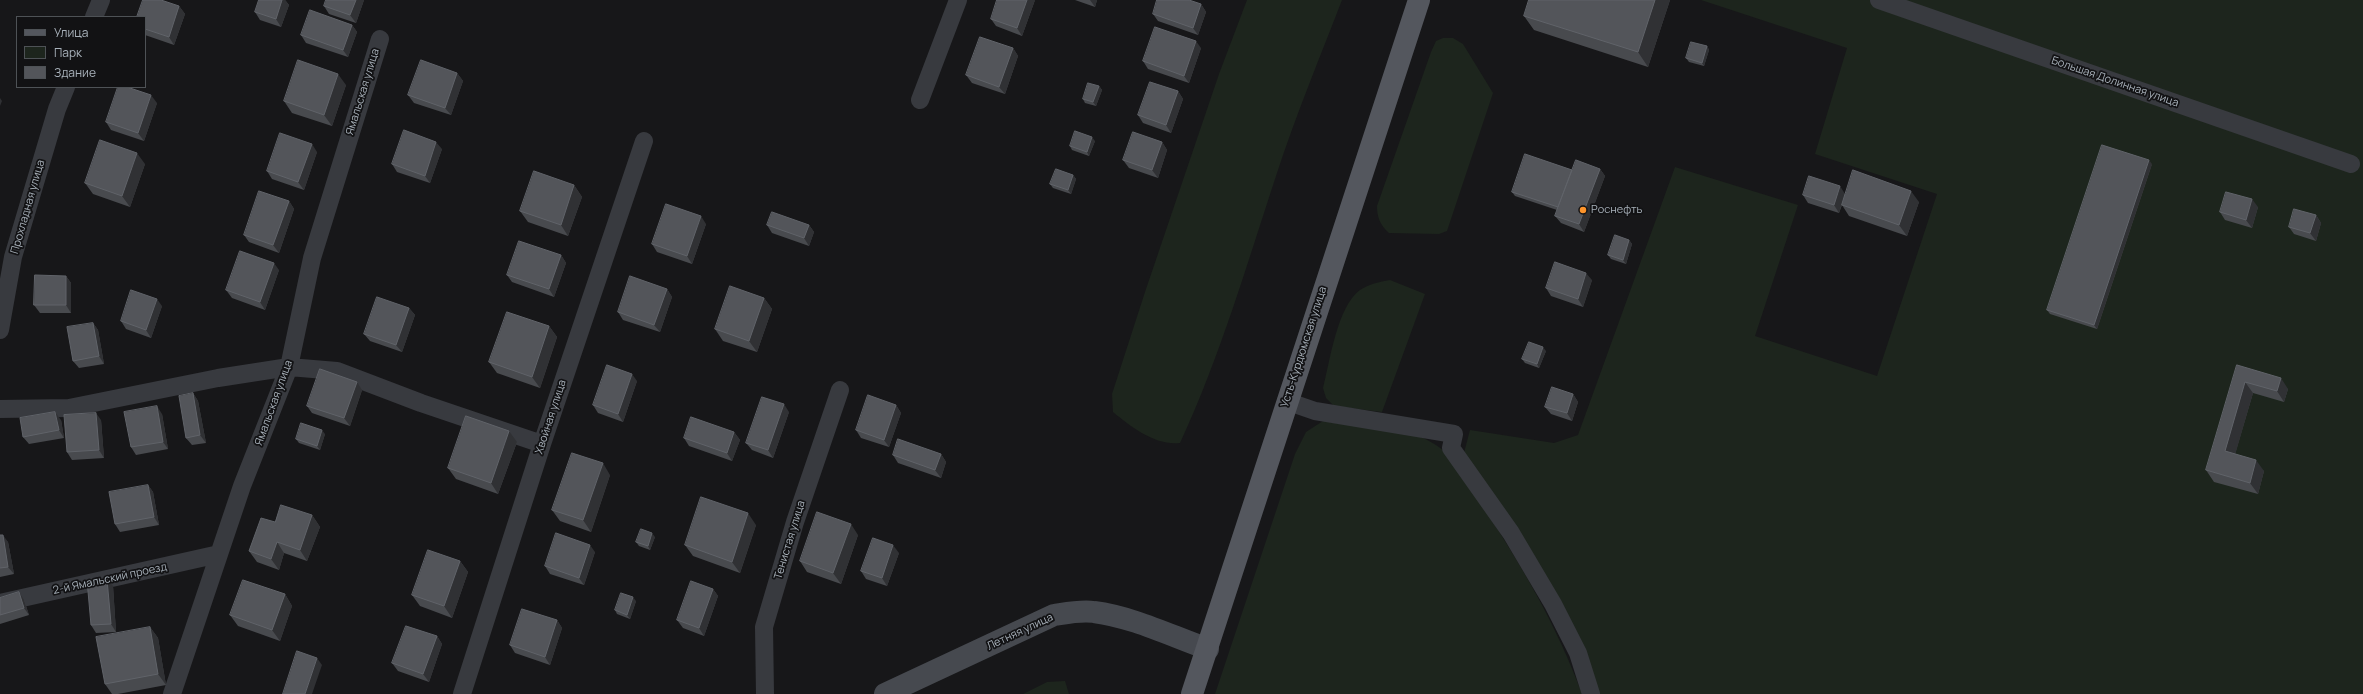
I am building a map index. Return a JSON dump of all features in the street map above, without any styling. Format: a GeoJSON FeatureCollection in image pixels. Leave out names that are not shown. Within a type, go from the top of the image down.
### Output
{"type":"FeatureCollection","features":[{"type":"Feature","properties":{"kind":"main road","name":"Усть-Курдюмская улица"},"geometry":{"type":"LineString","coordinates":[[1192,694],[1208,649],[1286,401],[1419,0]]}},
{"type":"Feature","properties":{"kind":"street"},"geometry":{"type":"LineString","coordinates":[[94,16],[101,0]]}},
{"type":"Feature","properties":{"kind":"street"},"geometry":{"type":"LineString","coordinates":[[920,100],[958,0]]}},
{"type":"Feature","properties":{"kind":"street","name":"Большая Долинная улица"},"geometry":{"type":"LineString","coordinates":[[1879,0],[2351,164]]}},
{"type":"Feature","properties":{"kind":"street","name":"Ямальская улица"},"geometry":{"type":"LineString","coordinates":[[172,694],[242,486],[289,367],[312,258],[380,39]]}},
{"type":"Feature","properties":{"kind":"street","name":"Прохладная улица"},"geometry":{"type":"LineString","coordinates":[[0,330],[13,257],[57,109],[66,88]]}},
{"type":"Feature","properties":{"kind":"street","name":"Хвойная улица"},"geometry":{"type":"LineString","coordinates":[[462,694],[542,444],[644,141]]}},
{"type":"Feature","properties":{"kind":"street"},"geometry":{"type":"LineString","coordinates":[[0,409],[69,408],[218,378],[289,367],[336,371],[421,403],[542,444]]}},
{"type":"Feature","properties":{"kind":"street","name":"Тенистая улица"},"geometry":{"type":"LineString","coordinates":[[765,694],[763,663],[764,627],[795,522],[840,390]]}},
{"type":"Feature","properties":{"kind":"street"},"geometry":{"type":"LineString","coordinates":[[1286,401],[1314,411],[1454,434],[1451,448],[1511,533],[1553,604],[1578,653],[1591,694]]}},
{"type":"Feature","properties":{"kind":"street","name":"2-й Ямальский проезд"},"geometry":{"type":"LineString","coordinates":[[0,603],[219,554]]}},
{"type":"Feature","properties":{"kind":"street","name":"Летняя улица"},"geometry":{"type":"LineString","coordinates":[[885,694],[1054,615],[1070,612],[1094,612],[1125,619],[1208,649]]}},
{"type":"Feature","properties":{"kind":"green space"},"geometry":{"type":"Polygon","coordinates":[[[1247,0],[1342,0],[1292,130],[1208,377],[1180,443],[1162,442],[1144,434],[1113,412],[1112,394],[1219,74],[1247,0]]]}},
{"type":"Feature","properties":{"kind":"green space"},"geometry":{"type":"Polygon","coordinates":[[[1701,0],[2363,0],[2363,694],[1598,694],[1464,453],[1470,430],[1554,443],[1578,435],[1675,167],[1798,205],[1755,336],[1877,376],[1937,194],[1815,154],[1847,48],[1701,0]]]}},
{"type":"Feature","properties":{"kind":"green space"},"geometry":{"type":"Polygon","coordinates":[[[1443,38],[1453,38],[1463,44],[1493,93],[1447,231],[1439,234],[1389,233],[1380,221],[1377,206],[1431,52],[1436,41],[1443,38]]]}},
{"type":"Feature","properties":{"kind":"green space"},"geometry":{"type":"Polygon","coordinates":[[[1390,280],[1425,294],[1382,412],[1334,406],[1326,398],[1323,388],[1340,321],[1352,298],[1360,290],[1378,282],[1390,280]]]}},
{"type":"Feature","properties":{"kind":"green space"},"geometry":{"type":"Polygon","coordinates":[[[1323,421],[1419,436],[1435,444],[1449,456],[1510,549],[1537,596],[1550,620],[1582,694],[1215,694],[1295,454],[1306,432],[1323,421]]]}},
{"type":"Feature","properties":{"kind":"green space"},"geometry":{"type":"Polygon","coordinates":[[[1065,681],[1069,694],[1023,694],[1047,682],[1065,681]]]}},
{"type":"Feature","properties":{"kind":"building"},"geometry":{"type":"Polygon","coordinates":[[[143,0],[161,0],[179,6],[169,37],[146,29],[146,16],[137,16],[143,0]]]}},
{"type":"Feature","properties":{"kind":"building"},"geometry":{"type":"Polygon","coordinates":[[[259,0],[282,0],[276,19],[255,12],[259,0]]]}},
{"type":"Feature","properties":{"kind":"building"},"geometry":{"type":"Polygon","coordinates":[[[326,0],[356,0],[350,15],[324,6],[326,0]]]}},
{"type":"Feature","properties":{"kind":"building"},"geometry":{"type":"Polygon","coordinates":[[[997,0],[1027,0],[1017,28],[991,19],[997,0]]]}},
{"type":"Feature","properties":{"kind":"building"},"geometry":{"type":"Polygon","coordinates":[[[1157,0],[1189,0],[1201,4],[1193,28],[1153,14],[1157,0]]]}},
{"type":"Feature","properties":{"kind":"building"},"geometry":{"type":"Polygon","coordinates":[[[1529,0],[1655,0],[1638,52],[1524,16],[1529,0]]]}},
{"type":"Feature","properties":{"kind":"building"},"geometry":{"type":"Polygon","coordinates":[[[310,10],[352,25],[343,50],[301,35],[310,10]]]}},
{"type":"Feature","properties":{"kind":"building"},"geometry":{"type":"Polygon","coordinates":[[[1155,27],[1196,41],[1184,76],[1143,61],[1155,27]]]}},
{"type":"Feature","properties":{"kind":"building"},"geometry":{"type":"Polygon","coordinates":[[[980,37],[1013,48],[999,87],[966,75],[980,37]]]}},
{"type":"Feature","properties":{"kind":"building"},"geometry":{"type":"Polygon","coordinates":[[[1691,42],[1707,46],[1702,63],[1686,58],[1691,42]]]}},
{"type":"Feature","properties":{"kind":"building"},"geometry":{"type":"Polygon","coordinates":[[[298,60],[338,74],[324,115],[284,101],[298,60]]]}},
{"type":"Feature","properties":{"kind":"building"},"geometry":{"type":"Polygon","coordinates":[[[421,60],[457,73],[445,108],[408,95],[421,60]]]}},
{"type":"Feature","properties":{"kind":"building"},"geometry":{"type":"Polygon","coordinates":[[[1150,82],[1178,91],[1166,125],[1138,115],[1150,82]]]}},
{"type":"Feature","properties":{"kind":"building"},"geometry":{"type":"Polygon","coordinates":[[[1088,83],[1099,86],[1093,102],[1083,99],[1088,83]]]}},
{"type":"Feature","properties":{"kind":"building"},"geometry":{"type":"Polygon","coordinates":[[[118,88],[130,88],[151,95],[138,133],[106,122],[118,88]]]}},
{"type":"Feature","properties":{"kind":"building"},"geometry":{"type":"Polygon","coordinates":[[[404,130],[436,142],[425,176],[392,164],[404,130]]]}},
{"type":"Feature","properties":{"kind":"building"},"geometry":{"type":"Polygon","coordinates":[[[1075,131],[1092,137],[1087,152],[1070,146],[1075,131]]]}},
{"type":"Feature","properties":{"kind":"building"},"geometry":{"type":"Polygon","coordinates":[[[1133,132],[1162,142],[1152,170],[1123,160],[1133,132]]]}},
{"type":"Feature","properties":{"kind":"building"},"geometry":{"type":"Polygon","coordinates":[[[280,133],[312,144],[298,182],[267,171],[280,133]]]}},
{"type":"Feature","properties":{"kind":"building"},"geometry":{"type":"Polygon","coordinates":[[[100,140],[137,153],[122,196],[85,183],[100,140]]]}},
{"type":"Feature","properties":{"kind":"building"},"geometry":{"type":"Polygon","coordinates":[[[2102,145],[2149,160],[2094,325],[2047,310],[2102,145]]]}},
{"type":"Feature","properties":{"kind":"building"},"geometry":{"type":"Polygon","coordinates":[[[1525,154],[1572,170],[1558,207],[1512,192],[1525,154]]]}},
{"type":"Feature","properties":{"kind":"building"},"geometry":{"type":"Polygon","coordinates":[[[1576,160],[1600,169],[1579,224],[1555,216],[1576,160]]]}},
{"type":"Feature","properties":{"kind":"building"},"geometry":{"type":"Polygon","coordinates":[[[1056,169],[1073,175],[1068,190],[1050,184],[1056,169]]]}},
{"type":"Feature","properties":{"kind":"building"},"geometry":{"type":"Polygon","coordinates":[[[1853,170],[1911,191],[1899,225],[1842,205],[1853,170]]]}},
{"type":"Feature","properties":{"kind":"building"},"geometry":{"type":"Polygon","coordinates":[[[534,171],[574,185],[561,225],[520,211],[534,171]]]}},
{"type":"Feature","properties":{"kind":"building"},"geometry":{"type":"Polygon","coordinates":[[[1809,176],[1840,186],[1834,205],[1803,195],[1809,176]]]}},
{"type":"Feature","properties":{"kind":"building"},"geometry":{"type":"Polygon","coordinates":[[[259,191],[289,201],[273,245],[244,235],[259,191]]]}},
{"type":"Feature","properties":{"kind":"building"},"geometry":{"type":"Polygon","coordinates":[[[2226,192],[2252,199],[2246,220],[2220,212],[2226,192]]]}},
{"type":"Feature","properties":{"kind":"building"},"geometry":{"type":"Polygon","coordinates":[[[666,204],[701,216],[687,256],[652,244],[666,204]]]}},
{"type":"Feature","properties":{"kind":"building"},"geometry":{"type":"Polygon","coordinates":[[[2294,209],[2316,215],[2310,233],[2289,227],[2294,209]]]}},
{"type":"Feature","properties":{"kind":"building"},"geometry":{"type":"Polygon","coordinates":[[[772,212],[809,225],[804,238],[767,225],[772,212]]]}},
{"type":"Feature","properties":{"kind":"building"},"geometry":{"type":"Polygon","coordinates":[[[1615,235],[1629,240],[1623,260],[1608,255],[1615,235]]]}},
{"type":"Feature","properties":{"kind":"building"},"geometry":{"type":"Polygon","coordinates":[[[519,241],[561,255],[549,289],[507,275],[519,241]]]}},
{"type":"Feature","properties":{"kind":"building"},"geometry":{"type":"Polygon","coordinates":[[[240,251],[274,263],[260,302],[226,290],[240,251]]]}},
{"type":"Feature","properties":{"kind":"building"},"geometry":{"type":"Polygon","coordinates":[[[1555,262],[1586,273],[1578,299],[1546,288],[1555,262]]]}},
{"type":"Feature","properties":{"kind":"building"},"geometry":{"type":"Polygon","coordinates":[[[35,275],[66,276],[66,305],[34,305],[35,275]]]}},
{"type":"Feature","properties":{"kind":"building"},"geometry":{"type":"Polygon","coordinates":[[[630,276],[667,289],[654,325],[618,312],[630,276]]]}},
{"type":"Feature","properties":{"kind":"building"},"geometry":{"type":"Polygon","coordinates":[[[730,286],[764,298],[749,341],[715,329],[730,286]]]}},
{"type":"Feature","properties":{"kind":"building"},"geometry":{"type":"Polygon","coordinates":[[[131,290],[157,299],[146,330],[121,321],[131,290]]]}},
{"type":"Feature","properties":{"kind":"building"},"geometry":{"type":"Polygon","coordinates":[[[377,297],[409,308],[396,345],[364,334],[377,297]]]}},
{"type":"Feature","properties":{"kind":"building"},"geometry":{"type":"Polygon","coordinates":[[[507,312],[549,326],[532,377],[489,362],[507,312]]]}},
{"type":"Feature","properties":{"kind":"building"},"geometry":{"type":"Polygon","coordinates":[[[93,323],[99,356],[73,361],[67,327],[93,323]]]}},
{"type":"Feature","properties":{"kind":"building"},"geometry":{"type":"Polygon","coordinates":[[[1529,342],[1543,347],[1537,364],[1522,359],[1529,342]]]}},
{"type":"Feature","properties":{"kind":"building"},"geometry":{"type":"Polygon","coordinates":[[[607,365],[632,374],[618,414],[593,405],[607,365]]]}},
{"type":"Feature","properties":{"kind":"building"},"geometry":{"type":"Polygon","coordinates":[[[2237,365],[2281,378],[2277,391],[2245,382],[2225,451],[2256,460],[2250,483],[2206,470],[2237,365]]]}},
{"type":"Feature","properties":{"kind":"building"},"geometry":{"type":"Polygon","coordinates":[[[320,369],[357,382],[344,418],[307,406],[320,369]]]}},
{"type":"Feature","properties":{"kind":"building"},"geometry":{"type":"Polygon","coordinates":[[[1552,387],[1573,394],[1567,413],[1545,407],[1552,387]]]}},
{"type":"Feature","properties":{"kind":"building"},"geometry":{"type":"Polygon","coordinates":[[[193,393],[200,435],[186,438],[179,396],[193,393]]]}},
{"type":"Feature","properties":{"kind":"building"},"geometry":{"type":"Polygon","coordinates":[[[868,395],[896,405],[884,440],[856,430],[868,395]]]}},
{"type":"Feature","properties":{"kind":"building"},"geometry":{"type":"Polygon","coordinates":[[[762,397],[784,404],[768,450],[746,443],[762,397]]]}},
{"type":"Feature","properties":{"kind":"building"},"geometry":{"type":"Polygon","coordinates":[[[157,406],[163,442],[131,447],[124,412],[157,406]]]}},
{"type":"Feature","properties":{"kind":"building"},"geometry":{"type":"Polygon","coordinates":[[[55,412],[59,430],[23,437],[20,418],[55,412]]]}},
{"type":"Feature","properties":{"kind":"building"},"geometry":{"type":"Polygon","coordinates":[[[96,413],[99,450],[67,452],[64,415],[96,413]]]}},
{"type":"Feature","properties":{"kind":"building"},"geometry":{"type":"Polygon","coordinates":[[[466,416],[509,431],[491,483],[448,468],[466,416]]]}},
{"type":"Feature","properties":{"kind":"building"},"geometry":{"type":"Polygon","coordinates":[[[691,417],[734,432],[727,453],[684,438],[691,417]]]}},
{"type":"Feature","properties":{"kind":"building"},"geometry":{"type":"Polygon","coordinates":[[[301,423],[322,430],[317,446],[296,439],[301,423]]]}},
{"type":"Feature","properties":{"kind":"building"},"geometry":{"type":"Polygon","coordinates":[[[898,439],[941,454],[935,470],[893,455],[898,439]]]}},
{"type":"Feature","properties":{"kind":"building"},"geometry":{"type":"Polygon","coordinates":[[[572,453],[603,463],[583,520],[552,510],[572,453]]]}},
{"type":"Feature","properties":{"kind":"building"},"geometry":{"type":"Polygon","coordinates":[[[148,485],[154,517],[115,524],[109,492],[148,485]]]}},
{"type":"Feature","properties":{"kind":"building"},"geometry":{"type":"Polygon","coordinates":[[[701,497],[748,513],[732,562],[685,545],[701,497]]]}},
{"type":"Feature","properties":{"kind":"building"},"geometry":{"type":"Polygon","coordinates":[[[281,505],[312,515],[300,550],[277,542],[271,559],[249,551],[261,518],[275,522],[281,505]]]}},
{"type":"Feature","properties":{"kind":"building"},"geometry":{"type":"Polygon","coordinates":[[[817,512],[851,524],[833,573],[800,561],[817,512]]]}},
{"type":"Feature","properties":{"kind":"building"},"geometry":{"type":"Polygon","coordinates":[[[641,529],[652,533],[648,546],[636,542],[641,529]]]}},
{"type":"Feature","properties":{"kind":"building"},"geometry":{"type":"Polygon","coordinates":[[[556,533],[590,545],[579,578],[545,566],[556,533]]]}},
{"type":"Feature","properties":{"kind":"building"},"geometry":{"type":"Polygon","coordinates":[[[0,535],[3,535],[8,567],[0,568],[0,535]]]}},
{"type":"Feature","properties":{"kind":"building"},"geometry":{"type":"Polygon","coordinates":[[[873,538],[893,545],[882,578],[861,571],[873,538]]]}},
{"type":"Feature","properties":{"kind":"building"},"geometry":{"type":"Polygon","coordinates":[[[428,550],[460,561],[444,606],[412,595],[428,550]]]}},
{"type":"Feature","properties":{"kind":"building"},"geometry":{"type":"Polygon","coordinates":[[[107,579],[111,624],[91,625],[87,580],[107,579]]]}},
{"type":"Feature","properties":{"kind":"building"},"geometry":{"type":"Polygon","coordinates":[[[243,580],[285,594],[272,630],[230,615],[243,580]]]}},
{"type":"Feature","properties":{"kind":"building"},"geometry":{"type":"Polygon","coordinates":[[[691,581],[713,589],[699,628],[677,620],[691,581]]]}},
{"type":"Feature","properties":{"kind":"building"},"geometry":{"type":"Polygon","coordinates":[[[19,592],[24,608],[0,615],[0,598],[19,592]]]}},
{"type":"Feature","properties":{"kind":"building"},"geometry":{"type":"Polygon","coordinates":[[[621,593],[633,597],[627,615],[615,610],[621,593]]]}},
{"type":"Feature","properties":{"kind":"building"},"geometry":{"type":"Polygon","coordinates":[[[522,609],[557,620],[545,657],[510,645],[522,609]]]}},
{"type":"Feature","properties":{"kind":"building"},"geometry":{"type":"Polygon","coordinates":[[[406,626],[437,636],[423,674],[392,663],[406,626]]]}},
{"type":"Feature","properties":{"kind":"building"},"geometry":{"type":"Polygon","coordinates":[[[150,627],[158,674],[105,684],[96,637],[150,627]]]}},
{"type":"Feature","properties":{"kind":"building"},"geometry":{"type":"Polygon","coordinates":[[[297,651],[317,658],[305,694],[283,694],[297,651]]]}},
{"type":"Feature","properties":{"kind":"place","name":"Роснефть"},"geometry":{"type":"Point","coordinates":[1583,210]}}]}
